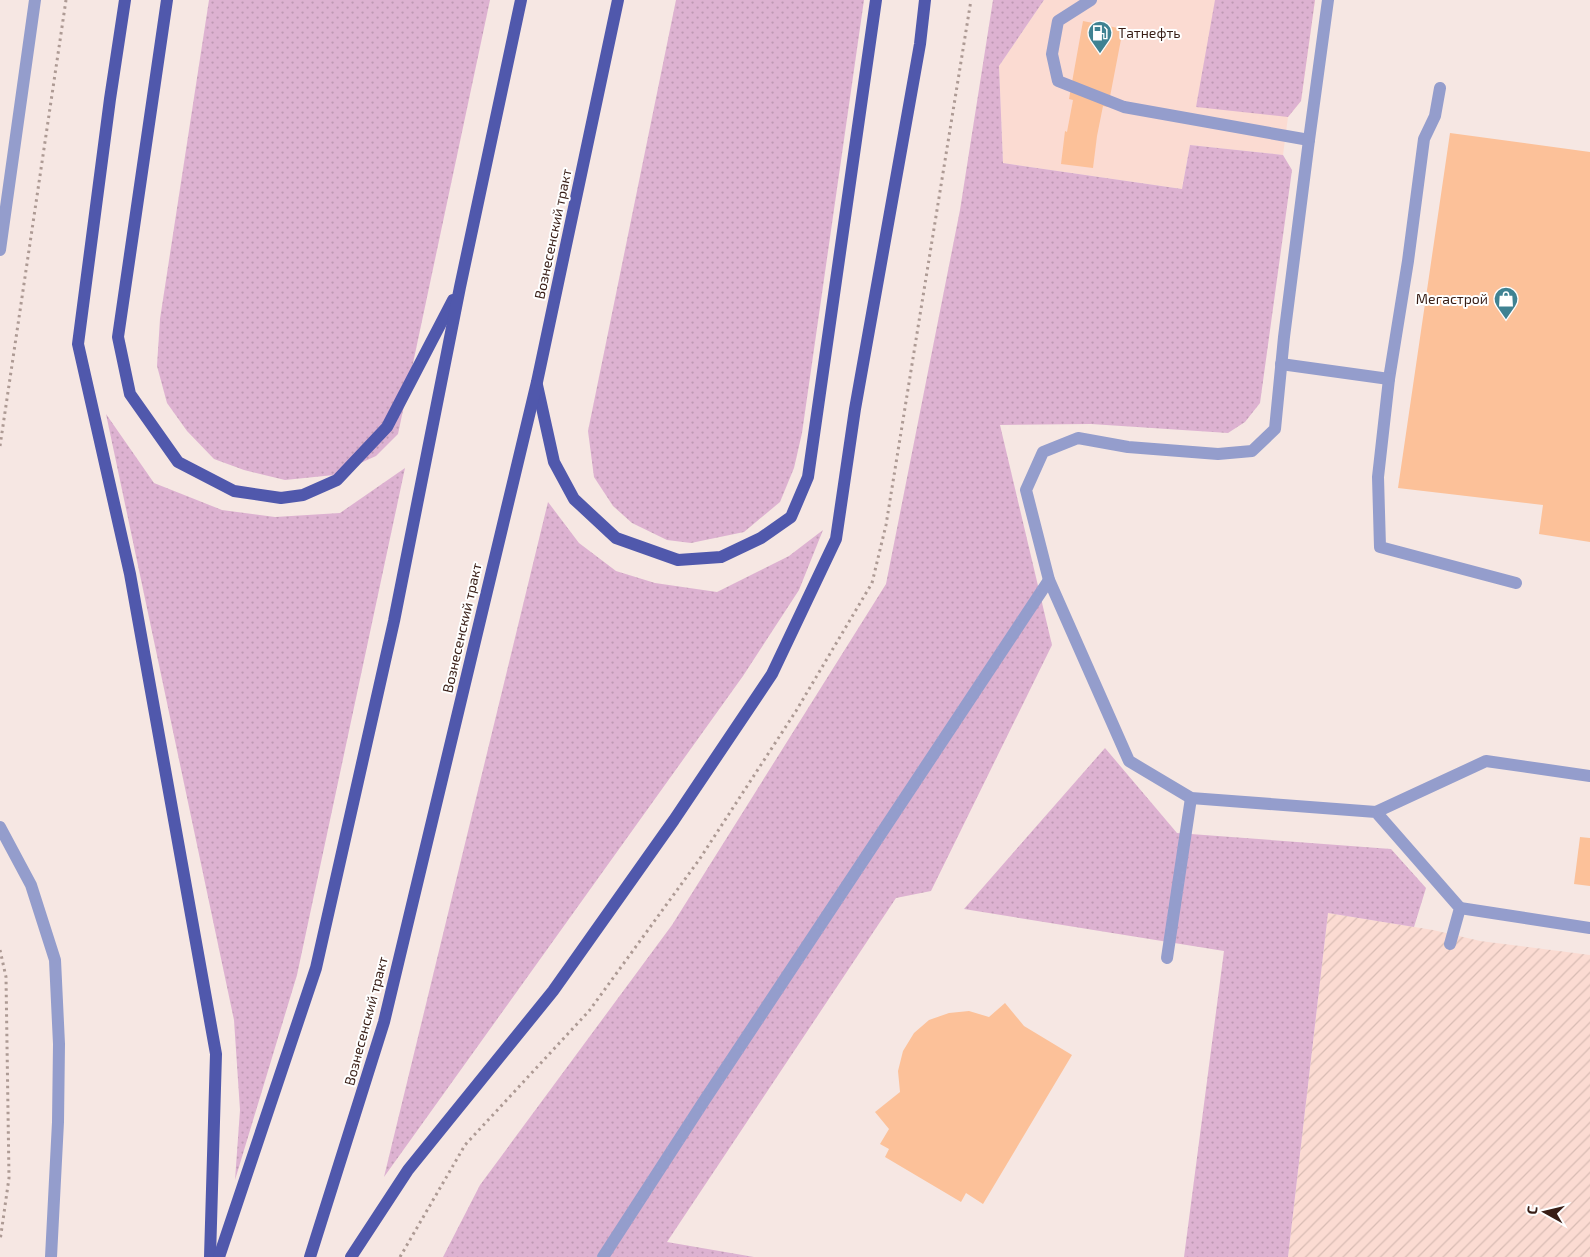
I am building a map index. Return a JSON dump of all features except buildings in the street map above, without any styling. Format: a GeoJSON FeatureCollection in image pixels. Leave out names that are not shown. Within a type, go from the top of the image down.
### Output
{"type":"FeatureCollection","features":[{"type":"Feature","properties":{"kind":"main road"},"geometry":{"type":"LineString","coordinates":[[125,0],[108,109],[78,344],[130,574],[216,1054],[210,1257]]}},
{"type":"Feature","properties":{"kind":"main road"},"geometry":{"type":"LineString","coordinates":[[167,0],[118,337],[130,394],[178,462],[234,490],[281,498],[303,495],[337,480],[387,427],[460,287]]}},
{"type":"Feature","properties":{"kind":"main road"},"geometry":{"type":"LineString","coordinates":[[219,1257],[316,968],[394,622],[460,287],[521,0]]}},
{"type":"Feature","properties":{"kind":"main road","name":"Вознесенский тракт"},"geometry":{"type":"LineString","coordinates":[[310,1257],[384,1022],[537,382],[618,0]]}},
{"type":"Feature","properties":{"kind":"main road"},"geometry":{"type":"LineString","coordinates":[[537,382],[554,462],[574,499],[616,538],[678,560],[721,557],[761,538],[791,516],[808,477],[876,0]]}},
{"type":"Feature","properties":{"kind":"main road"},"geometry":{"type":"LineString","coordinates":[[351,1257],[408,1170],[553,991],[674,820],[772,674],[836,539],[855,409],[918,54],[925,0]]}},
{"type":"Feature","properties":{"kind":"street"},"geometry":{"type":"LineString","coordinates":[[0,250],[35,0]]}},
{"type":"Feature","properties":{"kind":"street"},"geometry":{"type":"LineString","coordinates":[[1091,0],[1058,21],[1052,54],[1058,81],[1124,107],[1308,140]]}},
{"type":"Feature","properties":{"kind":"street"},"geometry":{"type":"LineString","coordinates":[[1328,0],[1308,140],[1275,429],[1252,451],[1218,454],[1128,446],[1078,438],[1043,452],[1026,490],[1049,580],[1130,761],[1192,798],[1376,812],[1486,760],[1590,776]]}},
{"type":"Feature","properties":{"kind":"street"},"geometry":{"type":"LineString","coordinates":[[1440,88],[1435,116],[1424,138],[1408,261],[1389,378],[1378,478],[1380,547],[1516,583]]}},
{"type":"Feature","properties":{"kind":"street"},"geometry":{"type":"LineString","coordinates":[[1281,364],[1389,378]]}},
{"type":"Feature","properties":{"kind":"street"},"geometry":{"type":"LineString","coordinates":[[603,1257],[1049,580]]}},
{"type":"Feature","properties":{"kind":"street"},"geometry":{"type":"LineString","coordinates":[[1167,958],[1192,798]]}},
{"type":"Feature","properties":{"kind":"street"},"geometry":{"type":"LineString","coordinates":[[1376,812],[1460,908],[1590,928]]}},
{"type":"Feature","properties":{"kind":"street"},"geometry":{"type":"LineString","coordinates":[[0,827],[31,884],[55,960],[59,1054],[58,1122],[51,1257]]}},
{"type":"Feature","properties":{"kind":"street"},"geometry":{"type":"LineString","coordinates":[[1450,944],[1460,908]]}},
{"type":"Feature","properties":{"kind":"path"},"geometry":{"type":"LineString","coordinates":[[0,446],[66,0]]}},
{"type":"Feature","properties":{"kind":"path"},"geometry":{"type":"LineString","coordinates":[[0,950],[6,977],[9,1178],[0,1240]]}},
{"type":"Feature","properties":{"kind":"shaded area"},"geometry":{"type":"Polygon","coordinates":[[[209,0],[490,0],[398,434],[376,456],[334,475],[285,480],[244,470],[214,459],[187,431],[167,403],[157,366],[160,319],[209,0]]]}},
{"type":"Feature","properties":{"kind":"shaded area"},"geometry":{"type":"Polygon","coordinates":[[[676,0],[864,0],[802,433],[794,468],[780,502],[744,532],[691,543],[667,540],[632,523],[613,506],[594,477],[588,431],[676,0]]]}},
{"type":"Feature","properties":{"kind":"shaded area"},"geometry":{"type":"Polygon","coordinates":[[[993,0],[1044,0],[999,66],[1003,163],[1182,189],[1190,145],[1283,155],[1292,170],[1260,403],[1245,422],[1228,433],[1091,424],[1000,425],[1052,645],[931,891],[896,898],[667,1242],[754,1257],[443,1257],[480,1185],[672,925],[886,584],[960,210],[993,0]]]}},
{"type":"Feature","properties":{"kind":"shaded area"},"geometry":{"type":"Polygon","coordinates":[[[1044,0],[1315,0],[1301,101],[1288,117],[1283,155],[1190,145],[1182,189],[1003,163],[999,66],[1044,0]]]}},
{"type":"Feature","properties":{"kind":"shaded area"},"geometry":{"type":"Polygon","coordinates":[[[1215,0],[1315,0],[1301,101],[1288,117],[1196,107],[1215,0]]]}},
{"type":"Feature","properties":{"kind":"shaded area"},"geometry":{"type":"Polygon","coordinates":[[[106,414],[154,483],[222,510],[275,517],[340,513],[405,468],[297,975],[235,1180],[240,1110],[234,1020],[106,414]]]}},
{"type":"Feature","properties":{"kind":"shaded area"},"geometry":{"type":"Polygon","coordinates":[[[548,502],[579,543],[616,571],[655,583],[717,592],[789,556],[823,530],[799,590],[743,676],[384,1177],[548,502]]]}},
{"type":"Feature","properties":{"kind":"shaded area"},"geometry":{"type":"Polygon","coordinates":[[[1105,748],[1177,833],[1391,849],[1426,888],[1414,927],[1328,913],[1288,1257],[1184,1257],[1224,951],[964,909],[1105,748]]]}},
{"type":"Feature","properties":{"kind":"shaded area"},"geometry":{"type":"Polygon","coordinates":[[[1328,913],[1433,930],[1480,941],[1590,955],[1590,1257],[1288,1257],[1328,913]]]}},
{"type":"Feature","properties":{"kind":"place","name":"Татнефть"},"geometry":{"type":"Point","coordinates":[1100,54]}},
{"type":"Feature","properties":{"kind":"place","name":"Мегастрой"},"geometry":{"type":"Point","coordinates":[1506,320]}}]}
